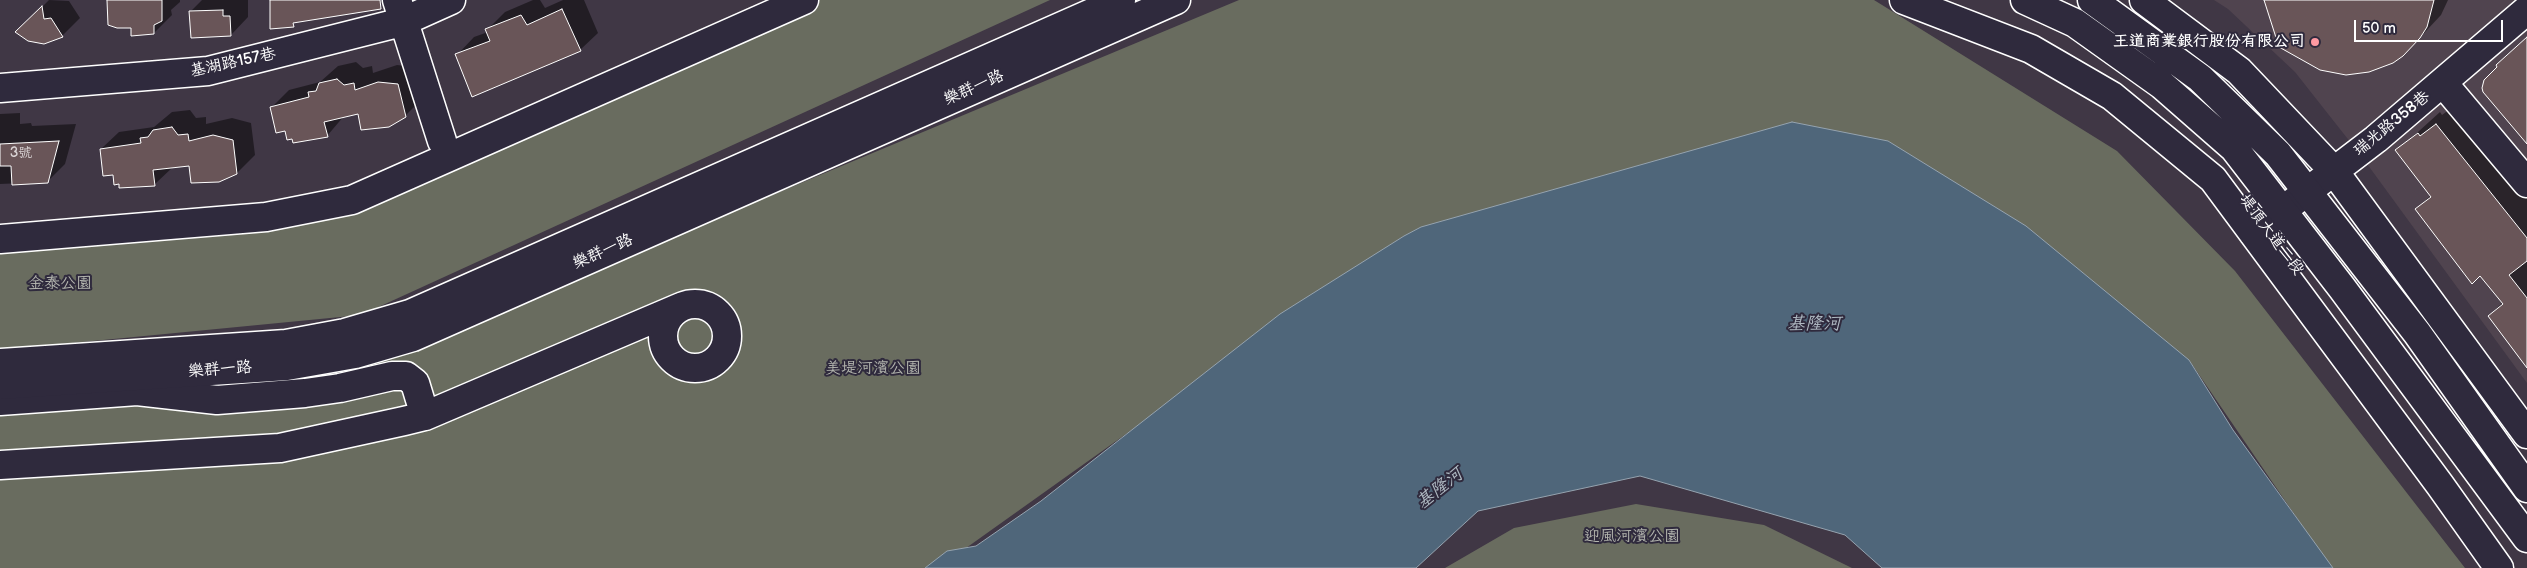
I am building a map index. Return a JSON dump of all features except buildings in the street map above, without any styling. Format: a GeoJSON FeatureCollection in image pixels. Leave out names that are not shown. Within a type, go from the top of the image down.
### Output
{"type":"FeatureCollection","features":[{"type":"Feature","properties":{"kind":"main road","name":"基湖路157巷"},"geometry":{"type":"LineString","coordinates":[[0,88],[208,71],[400,11],[451,0]]}},
{"type":"Feature","properties":{"kind":"main road"},"geometry":{"type":"LineString","coordinates":[[0,239],[266,217],[352,200],[804,0]]}},
{"type":"Feature","properties":{"kind":"main road","name":"樂群一路"},"geometry":{"type":"LineString","coordinates":[[0,363],[286,344],[345,334],[410,314],[1121,0]]}},
{"type":"Feature","properties":{"kind":"main road","name":"樂群一路"},"geometry":{"type":"LineString","coordinates":[[0,385],[287,366],[356,354],[413,337],[1176,0]]}},
{"type":"Feature","properties":{"kind":"main road"},"geometry":{"type":"LineString","coordinates":[[1904,0],[2031,49],[2112,96],[2266,223],[2440,485],[2499,568]]}},
{"type":"Feature","properties":{"kind":"main road","name":"堤頂大道二段"},"geometry":{"type":"LineString","coordinates":[[1945,0],[2027,29],[2126,87],[2224,173],[2266,223],[2509,568]]}},
{"type":"Feature","properties":{"kind":"main road","name":"堤頂大道二段"},"geometry":{"type":"LineString","coordinates":[[2025,0],[2075,23],[2162,85],[2234,148],[2266,223],[2342,288],[2527,538]]}},
{"type":"Feature","properties":{"kind":"main road"},"geometry":{"type":"LineString","coordinates":[[2092,0],[2200,78],[2278,154],[2416,333],[2527,488]]}},
{"type":"Feature","properties":{"kind":"main road"},"geometry":{"type":"LineString","coordinates":[[2144,0],[2238,71],[2334,171],[2527,434]]}},
{"type":"Feature","properties":{"kind":"main road","name":"瑞光路358巷"},"geometry":{"type":"LineString","coordinates":[[2266,223],[2443,83],[2527,10]]}},
{"type":"Feature","properties":{"kind":"main road"},"geometry":{"type":"LineString","coordinates":[[400,11],[442,142]]}},
{"type":"Feature","properties":{"kind":"main road"},"geometry":{"type":"LineString","coordinates":[[2443,83],[2527,182]]}},
{"type":"Feature","properties":{"kind":"main road"},"geometry":{"type":"LineString","coordinates":[[0,465],[280,448],[425,416],[681,307]]}},
{"type":"Feature","properties":{"kind":"main road"},"geometry":{"type":"LineString","coordinates":[[0,416],[138,405],[216,385],[303,380],[370,367],[394,359],[413,337]]}},
{"type":"Feature","properties":{"kind":"main road"},"geometry":{"type":"LineString","coordinates":[[0,401],[137,391],[217,400],[305,394],[392,376],[406,376],[415,383],[425,416]]}},
{"type":"Feature","properties":{"kind":"shaded area"},"geometry":{"type":"Polygon","coordinates":[[[2214,0],[2527,0],[2527,383],[2362,157],[2295,72],[2228,9],[2214,0]]]}},
{"type":"Feature","properties":{"kind":"green space","name":"金泰公園"},"geometry":{"type":"Polygon","coordinates":[[[803,0],[1050,0],[361,315],[0,350],[0,230],[320,204],[803,0]]]}},
{"type":"Feature","properties":{"kind":"green space","name":"美堤河濱公園"},"geometry":{"type":"Polygon","coordinates":[[[1239,0],[1874,0],[2117,151],[2235,271],[2465,568],[2331,568],[2189,360],[1404,236],[938,568],[0,568],[0,402],[310,388],[1239,0]]]}},
{"type":"Feature","properties":{"kind":"green space","name":"迎風河濱公園"},"geometry":{"type":"Polygon","coordinates":[[[1636,504],[1764,525],[1852,568],[1445,568],[1514,528],[1636,504]]]}},
{"type":"Feature","properties":{"kind":"water","name":"基隆河"},"geometry":{"type":"Polygon","coordinates":[[[1792,122],[1888,141],[2026,226],[2189,360],[2233,430],[2333,568],[1882,568],[1845,535],[1640,476],[1478,511],[1416,568],[925,568],[947,551],[976,546],[1041,501],[1280,314],[1421,227],[1792,122]]]}},
{"type":"Feature","properties":{"kind":"place","name":"王道商業銀行股份有限公司"},"geometry":{"type":"Point","coordinates":[2315,42]}}]}
